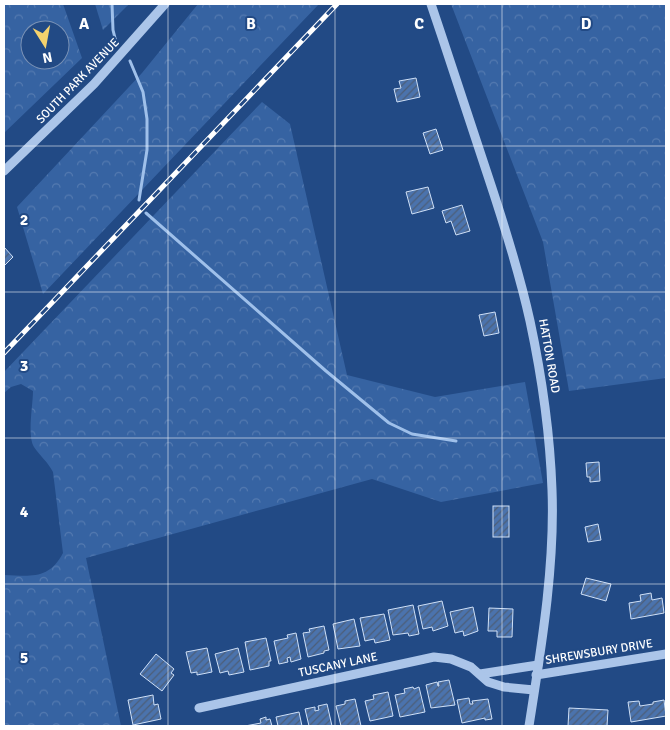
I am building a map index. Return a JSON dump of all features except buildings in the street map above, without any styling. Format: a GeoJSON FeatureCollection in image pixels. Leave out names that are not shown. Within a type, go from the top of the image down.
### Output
{"type":"FeatureCollection","features":[{"type":"Feature","properties":{"kind":"street","name":"SOUTH PARK AVENUE"},"geometry":{"type":"LineString","coordinates":[[4,171],[94,84],[165,4]]}},
{"type":"Feature","properties":{"kind":"street","name":"HATTON ROAD"},"geometry":{"type":"LineString","coordinates":[[432,4],[508,242],[528,312],[538,357],[547,421],[552,491],[550,560],[529,726]]}},
{"type":"Feature","properties":{"kind":"street","name":"SHREWSBURY DRIVE"},"geometry":{"type":"LineString","coordinates":[[536,675],[666,654]]}},
{"type":"Feature","properties":{"kind":"street","name":"TUSCANY LANE"},"geometry":{"type":"LineString","coordinates":[[199,708],[434,658],[451,659],[471,667],[488,682],[504,687],[534,690]]}},
{"type":"Feature","properties":{"kind":"street"},"geometry":{"type":"LineString","coordinates":[[480,674],[538,665]]}},
{"type":"Feature","properties":{"kind":"green space"},"geometry":{"type":"Polygon","coordinates":[[[4,4],[63,4],[69,20],[20,20],[20,70],[70,70],[4,133],[4,4]]]}},
{"type":"Feature","properties":{"kind":"green space"},"geometry":{"type":"Polygon","coordinates":[[[95,4],[129,4],[103,30],[95,4]]]}},
{"type":"Feature","properties":{"kind":"green space"},"geometry":{"type":"Polygon","coordinates":[[[198,4],[319,4],[43,294],[17,207],[142,73],[198,4]]]}},
{"type":"Feature","properties":{"kind":"green space"},"geometry":{"type":"Polygon","coordinates":[[[451,4],[666,4],[666,378],[569,391],[543,242],[451,4]]]}},
{"type":"Feature","properties":{"kind":"green space"},"geometry":{"type":"Polygon","coordinates":[[[70,24],[82,58],[70,70],[70,24]]]}},
{"type":"Feature","properties":{"kind":"green space"},"geometry":{"type":"Polygon","coordinates":[[[262,102],[290,124],[347,375],[435,397],[525,382],[543,483],[441,502],[372,479],[86,558],[121,726],[4,726],[4,575],[30,576],[45,572],[58,562],[63,553],[53,472],[32,442],[33,391],[21,384],[11,387],[4,393],[4,372],[262,102]]]}},
{"type":"Feature","properties":{"kind":"waterway"},"geometry":{"type":"LineString","coordinates":[[112,4],[113,30],[117,46]]}},
{"type":"Feature","properties":{"kind":"waterway"},"geometry":{"type":"LineString","coordinates":[[130,61],[143,92],[147,119],[147,150],[139,200]]}},
{"type":"Feature","properties":{"kind":"waterway"},"geometry":{"type":"LineString","coordinates":[[146,213],[326,371],[389,423],[412,434],[456,441]]}},
{"type":"Feature","properties":{"kind":"railway"},"geometry":{"type":"LineString","coordinates":[[4,353],[337,4]]}}]}
